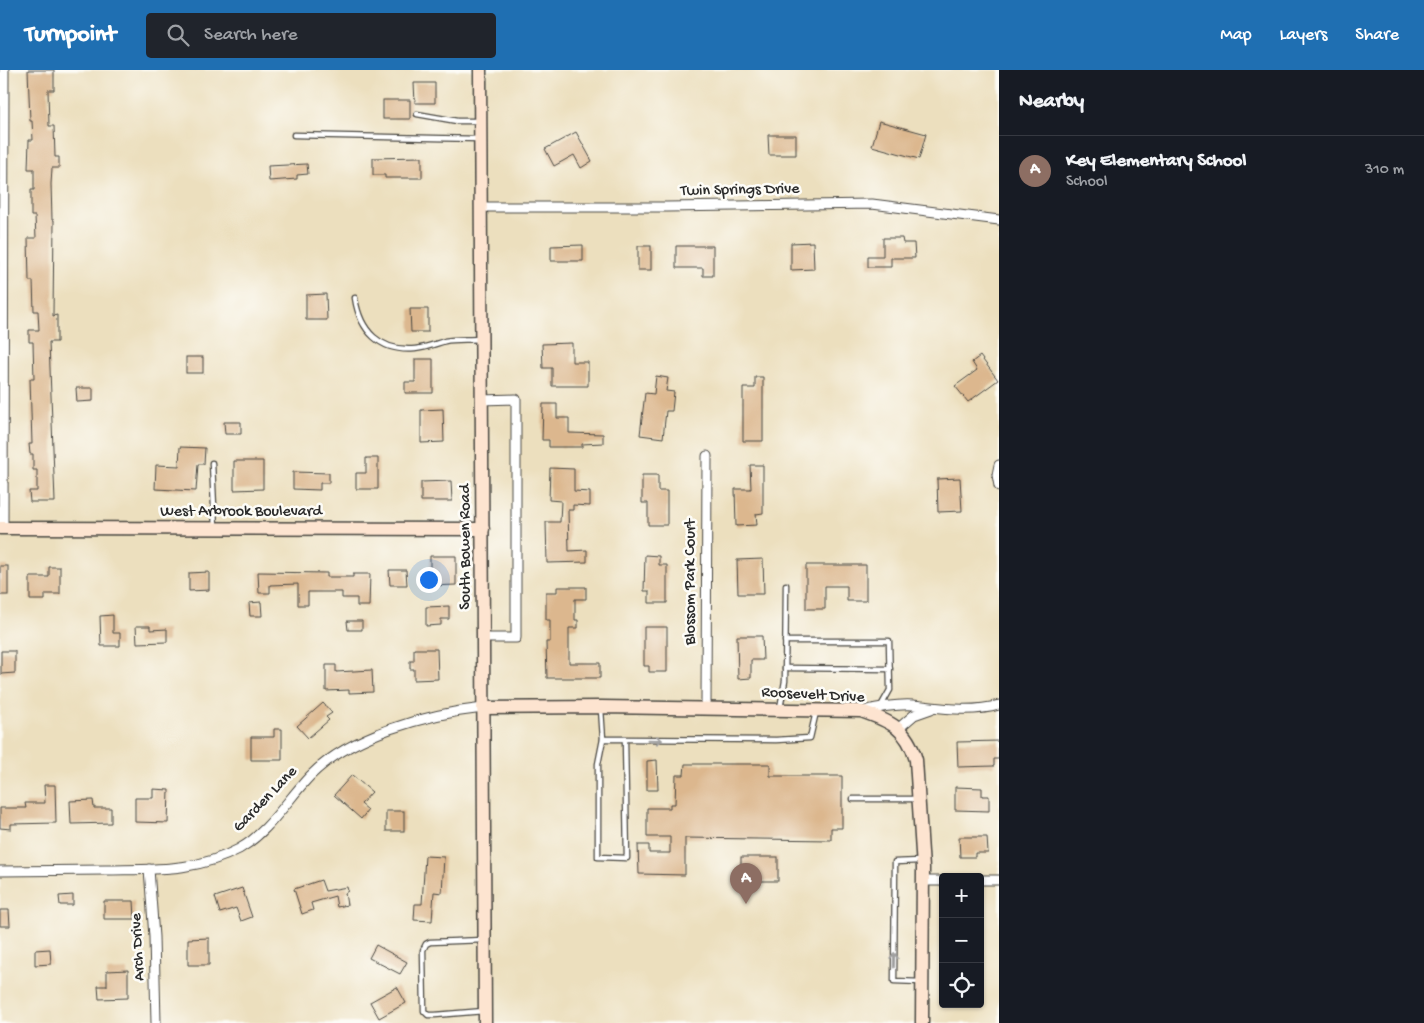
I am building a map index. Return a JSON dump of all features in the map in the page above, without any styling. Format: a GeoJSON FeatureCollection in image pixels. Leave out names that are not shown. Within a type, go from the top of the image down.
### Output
{"type":"FeatureCollection","features":[{"type":"Feature","properties":{"kind":"street"},"geometry":{"type":"LineString","coordinates":[[2,528],[2,116],[4,70]]}},
{"type":"Feature","properties":{"kind":"street","name":"South Bowen Road"},"geometry":{"type":"LineString","coordinates":[[480,70],[485,1017]]}},
{"type":"Feature","properties":{"kind":"street","name":"Twin Springs Drive"},"geometry":{"type":"LineString","coordinates":[[480,207],[872,204],[999,220]]}},
{"type":"Feature","properties":{"kind":"street"},"geometry":{"type":"LineString","coordinates":[[481,400],[516,399],[516,638],[483,638]]}},
{"type":"Feature","properties":{"kind":"street","name":"Blossom Park Court"},"geometry":{"type":"LineString","coordinates":[[706,456],[706,708]]}},
{"type":"Feature","properties":{"kind":"street"},"geometry":{"type":"LineString","coordinates":[[999,465],[997,475],[999,486]]}},
{"type":"Feature","properties":{"kind":"street","name":"West Arbrook Boulevard"},"geometry":{"type":"LineString","coordinates":[[2,528],[483,529]]}},
{"type":"Feature","properties":{"kind":"street"},"geometry":{"type":"LineString","coordinates":[[860,711],[888,705],[912,705],[934,708],[988,708],[999,706]]}},
{"type":"Feature","properties":{"kind":"street","name":"Roosevelt Drive"},"geometry":{"type":"LineString","coordinates":[[483,708],[601,707],[860,711],[879,717],[899,728]]}},
{"type":"Feature","properties":{"kind":"street","name":"Garden Lane"},"geometry":{"type":"LineString","coordinates":[[0,871],[173,869],[219,857],[239,848],[256,836],[310,776],[324,763],[346,748],[387,730],[440,716],[483,708]]}},
{"type":"Feature","properties":{"kind":"street"},"geometry":{"type":"LineString","coordinates":[[922,1023],[922,861],[918,799],[914,754],[906,737],[899,728],[914,715],[934,708]]}},
{"type":"Feature","properties":{"kind":"street","name":"Arch Drive"},"geometry":{"type":"LineString","coordinates":[[149,869],[154,937],[156,1023]]}},
{"type":"Feature","properties":{"kind":"street"},"geometry":{"type":"LineString","coordinates":[[984,880],[999,880]]}},
{"type":"Feature","properties":{"kind":"street"},"geometry":{"type":"LineString","coordinates":[[922,881],[939,881]]}},
{"type":"Feature","properties":{"kind":"lane"},"geometry":{"type":"LineString","coordinates":[[417,114],[457,121],[480,121]]}},
{"type":"Feature","properties":{"kind":"lane"},"geometry":{"type":"LineString","coordinates":[[294,136],[480,140]]}},
{"type":"Feature","properties":{"kind":"lane"},"geometry":{"type":"LineString","coordinates":[[355,298],[357,308],[372,337],[387,346],[401,350],[417,349],[446,341],[481,339]]}},
{"type":"Feature","properties":{"kind":"lane"},"geometry":{"type":"LineString","coordinates":[[212,463],[215,529]]}},
{"type":"Feature","properties":{"kind":"lane"},"geometry":{"type":"LineString","coordinates":[[780,709],[785,681],[786,585]]}},
{"type":"Feature","properties":{"kind":"lane"},"geometry":{"type":"LineString","coordinates":[[786,640],[889,641],[890,690],[880,708]]}},
{"type":"Feature","properties":{"kind":"lane"},"geometry":{"type":"LineString","coordinates":[[785,668],[890,668]]}},
{"type":"Feature","properties":{"kind":"lane"},"geometry":{"type":"LineString","coordinates":[[601,707],[603,739],[598,764],[598,857],[626,858],[625,740]]}},
{"type":"Feature","properties":{"kind":"lane"},"geometry":{"type":"LineString","coordinates":[[603,739],[776,740],[810,738],[816,710]]}},
{"type":"Feature","properties":{"kind":"lane"},"geometry":{"type":"LineString","coordinates":[[852,799],[918,799]]}},
{"type":"Feature","properties":{"kind":"lane"},"geometry":{"type":"LineString","coordinates":[[922,861],[895,862],[894,980],[922,982]]}},
{"type":"Feature","properties":{"kind":"lane"},"geometry":{"type":"LineString","coordinates":[[485,940],[430,942],[426,944],[424,950],[424,1011],[428,1015],[485,1017]]}},
{"type":"Feature","properties":{"kind":"building"},"geometry":{"type":"Polygon","coordinates":[[[28,70],[54,70],[54,90],[48,90],[49,126],[54,126],[55,157],[59,157],[59,168],[52,168],[51,184],[52,220],[54,220],[53,316],[57,315],[57,342],[49,342],[55,502],[30,502],[29,491],[37,491],[37,470],[33,470],[33,454],[30,454],[29,444],[32,444],[30,379],[34,379],[33,342],[29,342],[29,330],[39,330],[38,311],[34,311],[33,281],[29,281],[28,238],[36,238],[35,216],[31,216],[31,190],[34,190],[34,169],[28,169],[29,140],[33,140],[32,121],[30,121],[28,70]]]}},
{"type":"Feature","properties":{"kind":"building"},"geometry":{"type":"Polygon","coordinates":[[[414,83],[435,83],[435,103],[415,103],[414,83]]]}},
{"type":"Feature","properties":{"kind":"building"},"geometry":{"type":"Polygon","coordinates":[[[383,100],[410,100],[410,119],[383,119],[383,100]]]}},
{"type":"Feature","properties":{"kind":"building"},"geometry":{"type":"Polygon","coordinates":[[[879,121],[926,134],[919,159],[872,146],[879,121]]]}},
{"type":"Feature","properties":{"kind":"building"},"geometry":{"type":"Polygon","coordinates":[[[576,132],[592,161],[581,168],[574,155],[554,166],[545,149],[576,132]]]}},
{"type":"Feature","properties":{"kind":"building"},"geometry":{"type":"Polygon","coordinates":[[[768,135],[796,135],[796,155],[769,155],[768,135]]]}},
{"type":"Feature","properties":{"kind":"building"},"geometry":{"type":"Polygon","coordinates":[[[422,157],[422,178],[385,178],[385,175],[373,175],[373,158],[422,157]]]}},
{"type":"Feature","properties":{"kind":"building"},"geometry":{"type":"Polygon","coordinates":[[[307,164],[308,174],[297,175],[297,179],[269,181],[268,166],[307,164]]]}},
{"type":"Feature","properties":{"kind":"building"},"geometry":{"type":"Polygon","coordinates":[[[883,238],[902,238],[903,243],[914,243],[915,258],[891,258],[891,267],[868,267],[868,256],[883,256],[883,238]]]}},
{"type":"Feature","properties":{"kind":"building"},"geometry":{"type":"Polygon","coordinates":[[[813,242],[814,269],[791,270],[791,243],[813,242]]]}},
{"type":"Feature","properties":{"kind":"building"},"geometry":{"type":"Polygon","coordinates":[[[583,245],[583,261],[551,261],[551,246],[583,245]]]}},
{"type":"Feature","properties":{"kind":"building"},"geometry":{"type":"Polygon","coordinates":[[[638,246],[651,246],[651,270],[638,270],[638,246]]]}},
{"type":"Feature","properties":{"kind":"building"},"geometry":{"type":"Polygon","coordinates":[[[676,246],[713,246],[713,276],[703,276],[703,268],[676,268],[676,246]]]}},
{"type":"Feature","properties":{"kind":"building"},"geometry":{"type":"Polygon","coordinates":[[[326,294],[327,320],[306,320],[306,295],[326,294]]]}},
{"type":"Feature","properties":{"kind":"building"},"geometry":{"type":"Polygon","coordinates":[[[410,309],[428,309],[428,332],[411,332],[410,309]]]}},
{"type":"Feature","properties":{"kind":"building"},"geometry":{"type":"Polygon","coordinates":[[[572,343],[572,362],[588,362],[588,386],[552,386],[552,368],[543,368],[542,344],[572,343]]]}},
{"type":"Feature","properties":{"kind":"building"},"geometry":{"type":"Polygon","coordinates":[[[980,356],[998,380],[968,402],[955,386],[977,370],[972,362],[980,356]]]}},
{"type":"Feature","properties":{"kind":"building"},"geometry":{"type":"Polygon","coordinates":[[[186,357],[203,357],[203,373],[186,373],[186,357]]]}},
{"type":"Feature","properties":{"kind":"building"},"geometry":{"type":"Polygon","coordinates":[[[415,359],[433,359],[433,393],[405,393],[405,382],[415,382],[415,359]]]}},
{"type":"Feature","properties":{"kind":"building"},"geometry":{"type":"Polygon","coordinates":[[[656,376],[668,378],[666,391],[674,392],[672,411],[666,411],[663,438],[640,435],[645,393],[654,394],[656,376]]]}},
{"type":"Feature","properties":{"kind":"building"},"geometry":{"type":"Polygon","coordinates":[[[755,377],[763,377],[763,441],[743,441],[743,388],[755,388],[755,377]]]}},
{"type":"Feature","properties":{"kind":"building"},"geometry":{"type":"Polygon","coordinates":[[[76,388],[93,388],[93,401],[77,402],[76,388]]]}},
{"type":"Feature","properties":{"kind":"building"},"geometry":{"type":"Polygon","coordinates":[[[543,404],[557,404],[557,418],[569,418],[569,433],[603,434],[603,443],[582,444],[582,447],[549,447],[549,440],[542,440],[543,404]]]}},
{"type":"Feature","properties":{"kind":"building"},"geometry":{"type":"Polygon","coordinates":[[[443,409],[444,442],[421,443],[421,410],[443,409]]]}},
{"type":"Feature","properties":{"kind":"building"},"geometry":{"type":"Polygon","coordinates":[[[224,422],[241,422],[241,434],[225,434],[224,422]]]}},
{"type":"Feature","properties":{"kind":"building"},"geometry":{"type":"Polygon","coordinates":[[[180,447],[205,448],[204,464],[198,464],[196,491],[155,489],[156,465],[179,466],[180,447]]]}},
{"type":"Feature","properties":{"kind":"building"},"geometry":{"type":"Polygon","coordinates":[[[366,458],[378,458],[378,489],[356,489],[356,473],[366,473],[366,458]]]}},
{"type":"Feature","properties":{"kind":"building"},"geometry":{"type":"Polygon","coordinates":[[[234,461],[263,461],[263,489],[234,490],[234,461]]]}},
{"type":"Feature","properties":{"kind":"building"},"geometry":{"type":"Polygon","coordinates":[[[750,465],[763,465],[763,513],[756,514],[757,525],[736,526],[735,489],[751,489],[750,465]]]}},
{"type":"Feature","properties":{"kind":"building"},"geometry":{"type":"Polygon","coordinates":[[[550,468],[574,469],[574,491],[590,492],[590,506],[573,505],[573,510],[568,510],[569,551],[587,550],[587,562],[547,563],[546,522],[560,522],[561,501],[549,500],[550,468]]]}},
{"type":"Feature","properties":{"kind":"building"},"geometry":{"type":"Polygon","coordinates":[[[293,472],[329,473],[329,483],[320,483],[320,490],[293,489],[293,472]]]}},
{"type":"Feature","properties":{"kind":"building"},"geometry":{"type":"Polygon","coordinates":[[[642,475],[658,475],[658,491],[667,491],[667,525],[648,525],[648,503],[642,503],[642,475]]]}},
{"type":"Feature","properties":{"kind":"building"},"geometry":{"type":"Polygon","coordinates":[[[960,478],[962,511],[938,512],[937,479],[960,478]]]}},
{"type":"Feature","properties":{"kind":"building"},"geometry":{"type":"Polygon","coordinates":[[[451,481],[452,501],[421,501],[421,482],[451,481]]]}},
{"type":"Feature","properties":{"kind":"building"},"geometry":{"type":"Polygon","coordinates":[[[645,555],[659,556],[659,565],[667,565],[667,603],[649,603],[649,591],[644,591],[645,555]]]}},
{"type":"Feature","properties":{"kind":"building"},"geometry":{"type":"Polygon","coordinates":[[[430,556],[456,556],[456,585],[430,586],[430,556]]]}},
{"type":"Feature","properties":{"kind":"building"},"geometry":{"type":"Polygon","coordinates":[[[763,559],[764,594],[738,594],[737,560],[763,559]]]}},
{"type":"Feature","properties":{"kind":"building"},"geometry":{"type":"Polygon","coordinates":[[[806,565],[866,565],[866,601],[847,601],[847,586],[825,586],[825,609],[806,609],[806,565]]]}},
{"type":"Feature","properties":{"kind":"building"},"geometry":{"type":"Polygon","coordinates":[[[0,566],[8,566],[8,595],[0,595],[0,566]]]}},
{"type":"Feature","properties":{"kind":"building"},"geometry":{"type":"Polygon","coordinates":[[[49,567],[60,567],[60,594],[45,594],[45,600],[30,600],[30,577],[49,577],[49,567]]]}},
{"type":"Feature","properties":{"kind":"building"},"geometry":{"type":"Polygon","coordinates":[[[389,570],[406,570],[407,585],[390,585],[389,570]]]}},
{"type":"Feature","properties":{"kind":"building"},"geometry":{"type":"Polygon","coordinates":[[[209,572],[209,590],[189,591],[189,573],[209,572]]]}},
{"type":"Feature","properties":{"kind":"building"},"geometry":{"type":"Polygon","coordinates":[[[258,572],[327,573],[327,577],[353,577],[353,574],[370,574],[369,606],[357,606],[357,598],[342,598],[342,592],[308,592],[308,605],[298,605],[298,584],[270,585],[270,593],[259,593],[258,572]]]}},
{"type":"Feature","properties":{"kind":"building"},"geometry":{"type":"Polygon","coordinates":[[[557,587],[586,587],[586,599],[575,599],[575,620],[578,620],[578,628],[569,628],[569,663],[600,663],[600,678],[547,678],[546,642],[550,642],[550,620],[546,620],[546,592],[557,592],[557,587]]]}},
{"type":"Feature","properties":{"kind":"building"},"geometry":{"type":"Polygon","coordinates":[[[261,602],[262,616],[250,616],[249,603],[261,602]]]}},
{"type":"Feature","properties":{"kind":"building"},"geometry":{"type":"Polygon","coordinates":[[[449,606],[449,619],[441,619],[441,625],[426,626],[426,607],[449,606]]]}},
{"type":"Feature","properties":{"kind":"building"},"geometry":{"type":"Polygon","coordinates":[[[113,615],[113,633],[120,633],[120,646],[101,646],[100,616],[113,615]]]}},
{"type":"Feature","properties":{"kind":"building"},"geometry":{"type":"Polygon","coordinates":[[[347,621],[362,621],[362,630],[348,630],[347,621]]]}},
{"type":"Feature","properties":{"kind":"building"},"geometry":{"type":"Polygon","coordinates":[[[136,626],[150,626],[150,630],[167,629],[167,642],[137,643],[136,626]]]}},
{"type":"Feature","properties":{"kind":"building"},"geometry":{"type":"Polygon","coordinates":[[[644,627],[667,627],[667,672],[649,672],[649,666],[644,666],[644,627]]]}},
{"type":"Feature","properties":{"kind":"building"},"geometry":{"type":"Polygon","coordinates":[[[737,636],[762,636],[763,660],[751,660],[751,678],[738,679],[737,636]]]}},
{"type":"Feature","properties":{"kind":"building"},"geometry":{"type":"Polygon","coordinates":[[[414,649],[437,649],[438,679],[414,680],[414,669],[410,669],[410,661],[414,661],[414,649]]]}},
{"type":"Feature","properties":{"kind":"building"},"geometry":{"type":"Polygon","coordinates":[[[1,651],[15,651],[15,673],[1,674],[1,651]]]}},
{"type":"Feature","properties":{"kind":"building"},"geometry":{"type":"Polygon","coordinates":[[[326,665],[336,665],[336,672],[372,670],[373,692],[349,693],[349,690],[326,691],[326,665]]]}},
{"type":"Feature","properties":{"kind":"building"},"geometry":{"type":"Polygon","coordinates":[[[323,703],[332,713],[326,717],[329,720],[308,738],[297,726],[323,703]]]}},
{"type":"Feature","properties":{"kind":"building"},"geometry":{"type":"Polygon","coordinates":[[[274,729],[282,729],[282,760],[251,760],[251,737],[274,737],[274,729]]]}},
{"type":"Feature","properties":{"kind":"building"},"geometry":{"type":"Polygon","coordinates":[[[999,741],[999,759],[994,759],[994,766],[958,767],[957,742],[999,741]]]}},
{"type":"Feature","properties":{"kind":"building"},"geometry":{"type":"Polygon","coordinates":[[[657,760],[658,790],[647,790],[647,761],[657,760]]]}},
{"type":"Feature","properties":{"kind":"building"},"geometry":{"type":"Polygon","coordinates":[[[685,764],[770,764],[770,776],[842,776],[842,828],[831,828],[831,840],[685,838],[685,875],[639,874],[638,845],[649,845],[649,853],[670,853],[670,837],[647,837],[647,808],[670,808],[670,804],[675,804],[676,775],[684,775],[685,764]]]}},
{"type":"Feature","properties":{"kind":"building"},"geometry":{"type":"Polygon","coordinates":[[[352,775],[372,792],[361,804],[368,810],[361,819],[334,795],[352,775]]]}},
{"type":"Feature","properties":{"kind":"building"},"geometry":{"type":"Polygon","coordinates":[[[44,785],[55,785],[56,823],[11,824],[11,829],[0,828],[0,808],[26,808],[25,803],[45,803],[44,785]]]}},
{"type":"Feature","properties":{"kind":"building"},"geometry":{"type":"Polygon","coordinates":[[[955,787],[982,788],[982,796],[989,796],[989,811],[955,810],[955,787]]]}},
{"type":"Feature","properties":{"kind":"building"},"geometry":{"type":"Polygon","coordinates":[[[153,789],[169,790],[168,823],[135,822],[135,798],[153,798],[153,789]]]}},
{"type":"Feature","properties":{"kind":"building"},"geometry":{"type":"Polygon","coordinates":[[[93,800],[94,808],[111,808],[111,823],[71,824],[70,801],[93,800]]]}},
{"type":"Feature","properties":{"kind":"building"},"geometry":{"type":"Polygon","coordinates":[[[386,811],[404,811],[404,831],[386,831],[386,811]]]}},
{"type":"Feature","properties":{"kind":"building"},"geometry":{"type":"Polygon","coordinates":[[[959,837],[987,837],[988,853],[975,853],[975,857],[960,857],[959,837]]]}},
{"type":"Feature","properties":{"kind":"building"},"geometry":{"type":"Polygon","coordinates":[[[425,856],[444,857],[442,893],[434,892],[432,921],[414,920],[415,904],[422,904],[425,856]]]}},
{"type":"Feature","properties":{"kind":"building"},"geometry":{"type":"Polygon","coordinates":[[[741,857],[778,857],[778,881],[741,881],[741,857]]]}},
{"type":"Feature","properties":{"kind":"building"},"geometry":{"type":"Polygon","coordinates":[[[321,880],[325,891],[347,887],[348,891],[345,893],[347,905],[337,907],[335,896],[311,903],[313,910],[302,914],[294,889],[321,880]]]}},
{"type":"Feature","properties":{"kind":"building"},"geometry":{"type":"Polygon","coordinates":[[[242,888],[252,917],[241,921],[236,908],[220,913],[215,897],[242,888]]]}},
{"type":"Feature","properties":{"kind":"building"},"geometry":{"type":"Polygon","coordinates":[[[73,895],[73,905],[60,905],[59,896],[73,895]]]}},
{"type":"Feature","properties":{"kind":"building"},"geometry":{"type":"Polygon","coordinates":[[[104,901],[134,901],[135,919],[104,919],[104,901]]]}},
{"type":"Feature","properties":{"kind":"building"},"geometry":{"type":"Polygon","coordinates":[[[0,910],[9,910],[10,926],[0,926],[0,910]]]}},
{"type":"Feature","properties":{"kind":"building"},"geometry":{"type":"Polygon","coordinates":[[[209,938],[209,965],[188,965],[188,939],[209,938]]]}},
{"type":"Feature","properties":{"kind":"building"},"geometry":{"type":"Polygon","coordinates":[[[376,945],[407,962],[400,974],[369,958],[376,945]]]}},
{"type":"Feature","properties":{"kind":"building"},"geometry":{"type":"Polygon","coordinates":[[[50,949],[51,964],[35,965],[35,950],[50,949]]]}},
{"type":"Feature","properties":{"kind":"building"},"geometry":{"type":"Polygon","coordinates":[[[128,970],[128,998],[99,999],[98,986],[107,986],[107,971],[128,970]]]}},
{"type":"Feature","properties":{"kind":"building"},"geometry":{"type":"Polygon","coordinates":[[[397,987],[406,1003],[379,1018],[370,1002],[397,987]]]}},
{"type":"Feature","properties":{"kind":"place","name":"Key Elementary School"},"geometry":{"type":"Point","coordinates":[746,904]}}]}
